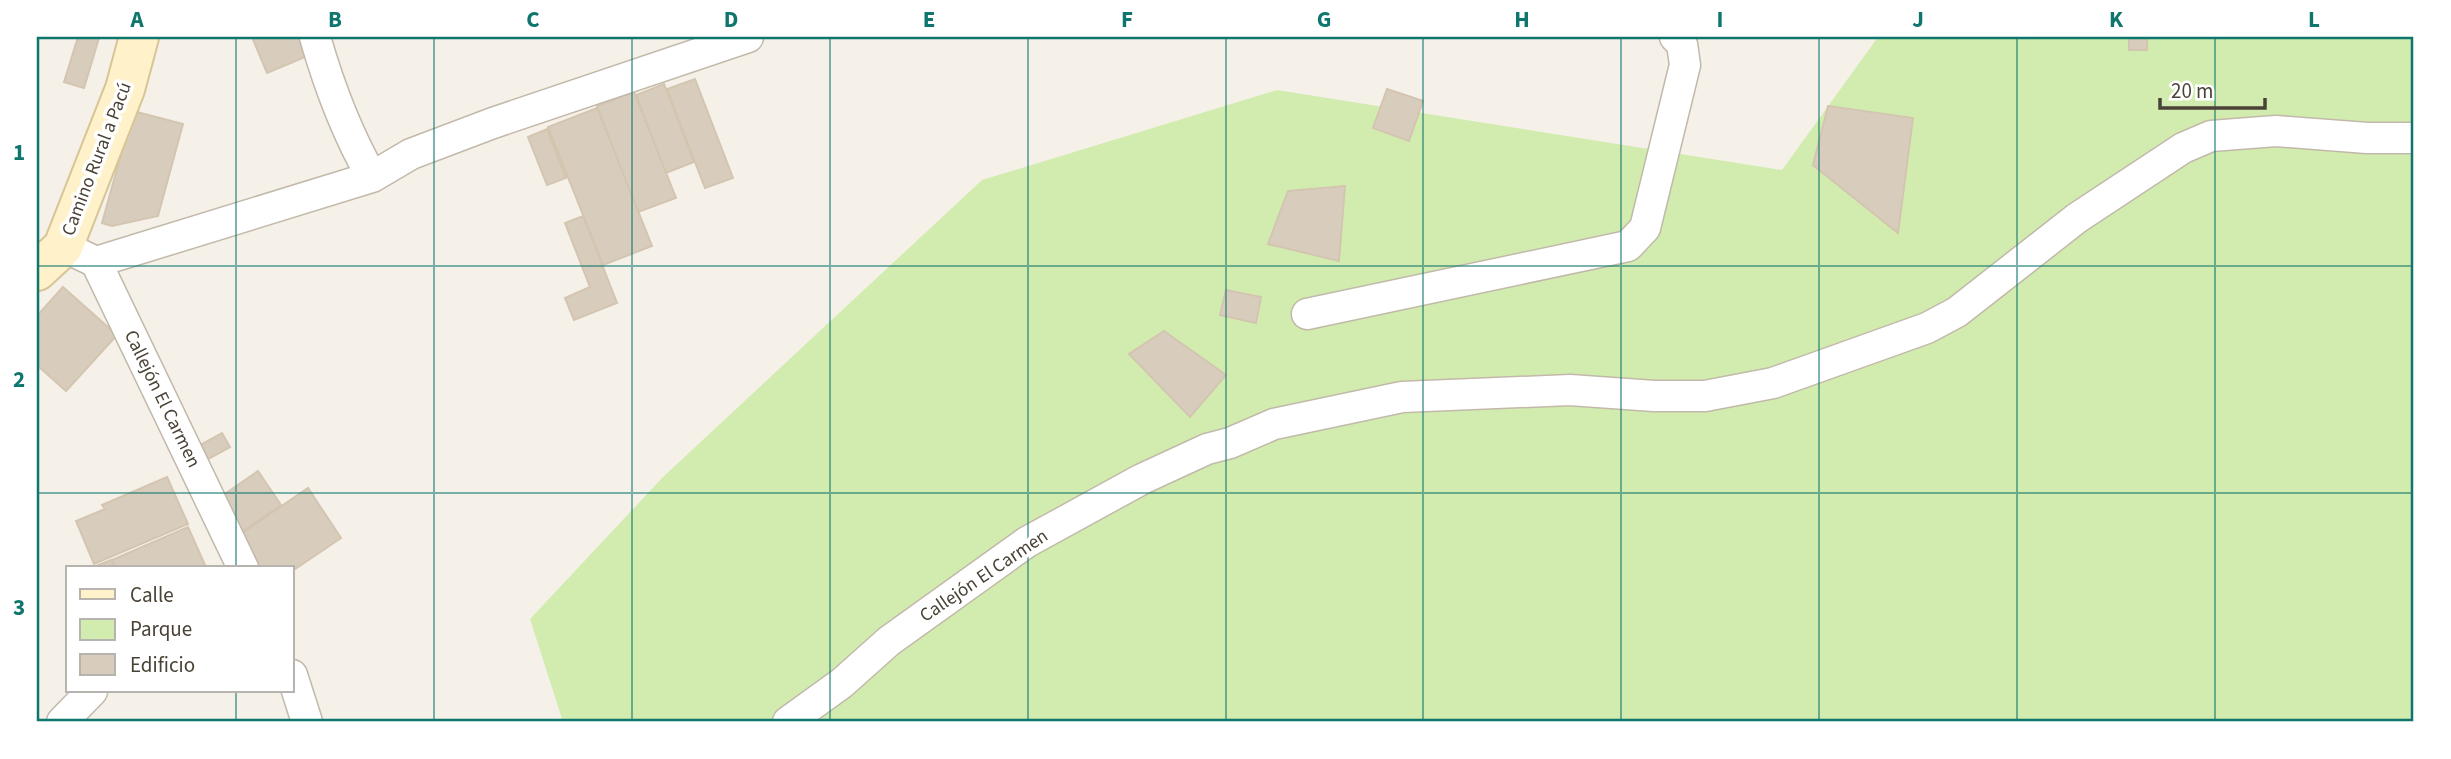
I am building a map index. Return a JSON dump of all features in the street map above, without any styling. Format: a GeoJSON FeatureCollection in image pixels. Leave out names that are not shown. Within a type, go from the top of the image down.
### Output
{"type":"FeatureCollection","features":[{"type":"Feature","properties":{"kind":"street","name":"Camino Rural a Pacú"},"geometry":{"type":"LineString","coordinates":[[65,260],[125,89],[139,37]]}},
{"type":"Feature","properties":{"kind":"street"},"geometry":{"type":"LineString","coordinates":[[314,37],[330,90],[352,143],[372,177]]}},
{"type":"Feature","properties":{"kind":"street"},"geometry":{"type":"LineString","coordinates":[[65,260],[372,177],[411,154],[481,127],[748,37]]}},
{"type":"Feature","properties":{"kind":"street"},"geometry":{"type":"LineString","coordinates":[[1307,314],[1628,246],[1645,228],[1685,65],[1682,44],[1675,37]]}},
{"type":"Feature","properties":{"kind":"street","name":"Callejón El Carmen"},"geometry":{"type":"LineString","coordinates":[[788,722],[842,683],[889,641],[1027,542],[1142,479],[1207,449],[1230,443],[1275,424],[1402,397],[1570,390],[1654,396],[1705,396],[1773,383],[1927,328],[1957,312],[2077,218],[2183,148],[2211,136],[2276,131],[2367,138],[2414,138]]}},
{"type":"Feature","properties":{"kind":"street","name":"Callejón El Carmen"},"geometry":{"type":"LineString","coordinates":[[65,260],[232,563]]}},
{"type":"Feature","properties":{"kind":"street"},"geometry":{"type":"LineString","coordinates":[[294,681],[307,722]]}},
{"type":"Feature","properties":{"kind":"street"},"geometry":{"type":"LineString","coordinates":[[62,722],[91,692]]}},
{"type":"Feature","properties":{"kind":"green space"},"geometry":{"type":"Polygon","coordinates":[[[1878,37],[2414,37],[2414,722],[563,722],[530,619],[663,477],[982,180],[1277,90],[1782,170],[1878,37]]]}},
{"type":"Feature","properties":{"kind":"building"},"geometry":{"type":"Polygon","coordinates":[[[78,37],[99,38],[84,88],[64,82],[78,37]]]}},
{"type":"Feature","properties":{"kind":"building"},"geometry":{"type":"Polygon","coordinates":[[[252,37],[303,37],[310,55],[267,73],[252,37]]]}},
{"type":"Feature","properties":{"kind":"building"},"geometry":{"type":"Polygon","coordinates":[[[2129,37],[2147,37],[2147,50],[2129,50],[2129,37]]]}},
{"type":"Feature","properties":{"kind":"building"},"geometry":{"type":"Polygon","coordinates":[[[695,79],[733,178],[705,188],[667,89],[695,79]]]}},
{"type":"Feature","properties":{"kind":"building"},"geometry":{"type":"Polygon","coordinates":[[[664,84],[694,162],[666,173],[636,95],[664,84]]]}},
{"type":"Feature","properties":{"kind":"building"},"geometry":{"type":"Polygon","coordinates":[[[1387,89],[1423,101],[1409,141],[1373,128],[1387,89]]]}},
{"type":"Feature","properties":{"kind":"building"},"geometry":{"type":"Polygon","coordinates":[[[634,92],[676,198],[638,212],[597,106],[634,92]]]}},
{"type":"Feature","properties":{"kind":"building"},"geometry":{"type":"Polygon","coordinates":[[[1828,106],[1913,118],[1898,233],[1813,165],[1828,106]]]}},
{"type":"Feature","properties":{"kind":"building"},"geometry":{"type":"Polygon","coordinates":[[[597,108],[652,246],[603,265],[548,127],[597,108]]]}},
{"type":"Feature","properties":{"kind":"building"},"geometry":{"type":"Polygon","coordinates":[[[133,111],[183,124],[158,216],[112,226],[102,223],[133,111]]]}},
{"type":"Feature","properties":{"kind":"building"},"geometry":{"type":"Polygon","coordinates":[[[547,129],[566,178],[547,185],[528,137],[547,129]]]}},
{"type":"Feature","properties":{"kind":"building"},"geometry":{"type":"Polygon","coordinates":[[[1345,186],[1339,261],[1268,244],[1288,191],[1345,186]]]}},
{"type":"Feature","properties":{"kind":"building"},"geometry":{"type":"Polygon","coordinates":[[[583,216],[617,303],[574,320],[565,298],[590,287],[565,223],[583,216]]]}},
{"type":"Feature","properties":{"kind":"building"},"geometry":{"type":"Polygon","coordinates":[[[63,287],[117,335],[66,391],[37,365],[37,316],[63,287]]]}},
{"type":"Feature","properties":{"kind":"building"},"geometry":{"type":"Polygon","coordinates":[[[1226,290],[1261,297],[1256,323],[1220,315],[1226,290]]]}},
{"type":"Feature","properties":{"kind":"building"},"geometry":{"type":"Polygon","coordinates":[[[1164,331],[1226,375],[1190,417],[1129,354],[1164,331]]]}},
{"type":"Feature","properties":{"kind":"building"},"geometry":{"type":"Polygon","coordinates":[[[222,433],[230,447],[203,462],[195,448],[222,433]]]}},
{"type":"Feature","properties":{"kind":"building"},"geometry":{"type":"Polygon","coordinates":[[[258,471],[281,505],[239,534],[216,500],[258,471]]]}},
{"type":"Feature","properties":{"kind":"building"},"geometry":{"type":"Polygon","coordinates":[[[167,477],[188,524],[94,564],[76,521],[105,509],[102,505],[167,477]]]}},
{"type":"Feature","properties":{"kind":"building"},"geometry":{"type":"Polygon","coordinates":[[[308,488],[341,538],[294,570],[294,566],[258,566],[238,536],[308,488]]]}},
{"type":"Feature","properties":{"kind":"building"},"geometry":{"type":"Polygon","coordinates":[[[188,527],[205,565],[115,566],[112,560],[188,527]]]}},
{"type":"Feature","properties":{"kind":"building"},"geometry":{"type":"Polygon","coordinates":[[[111,560],[114,566],[96,566],[111,560]]]}}]}
